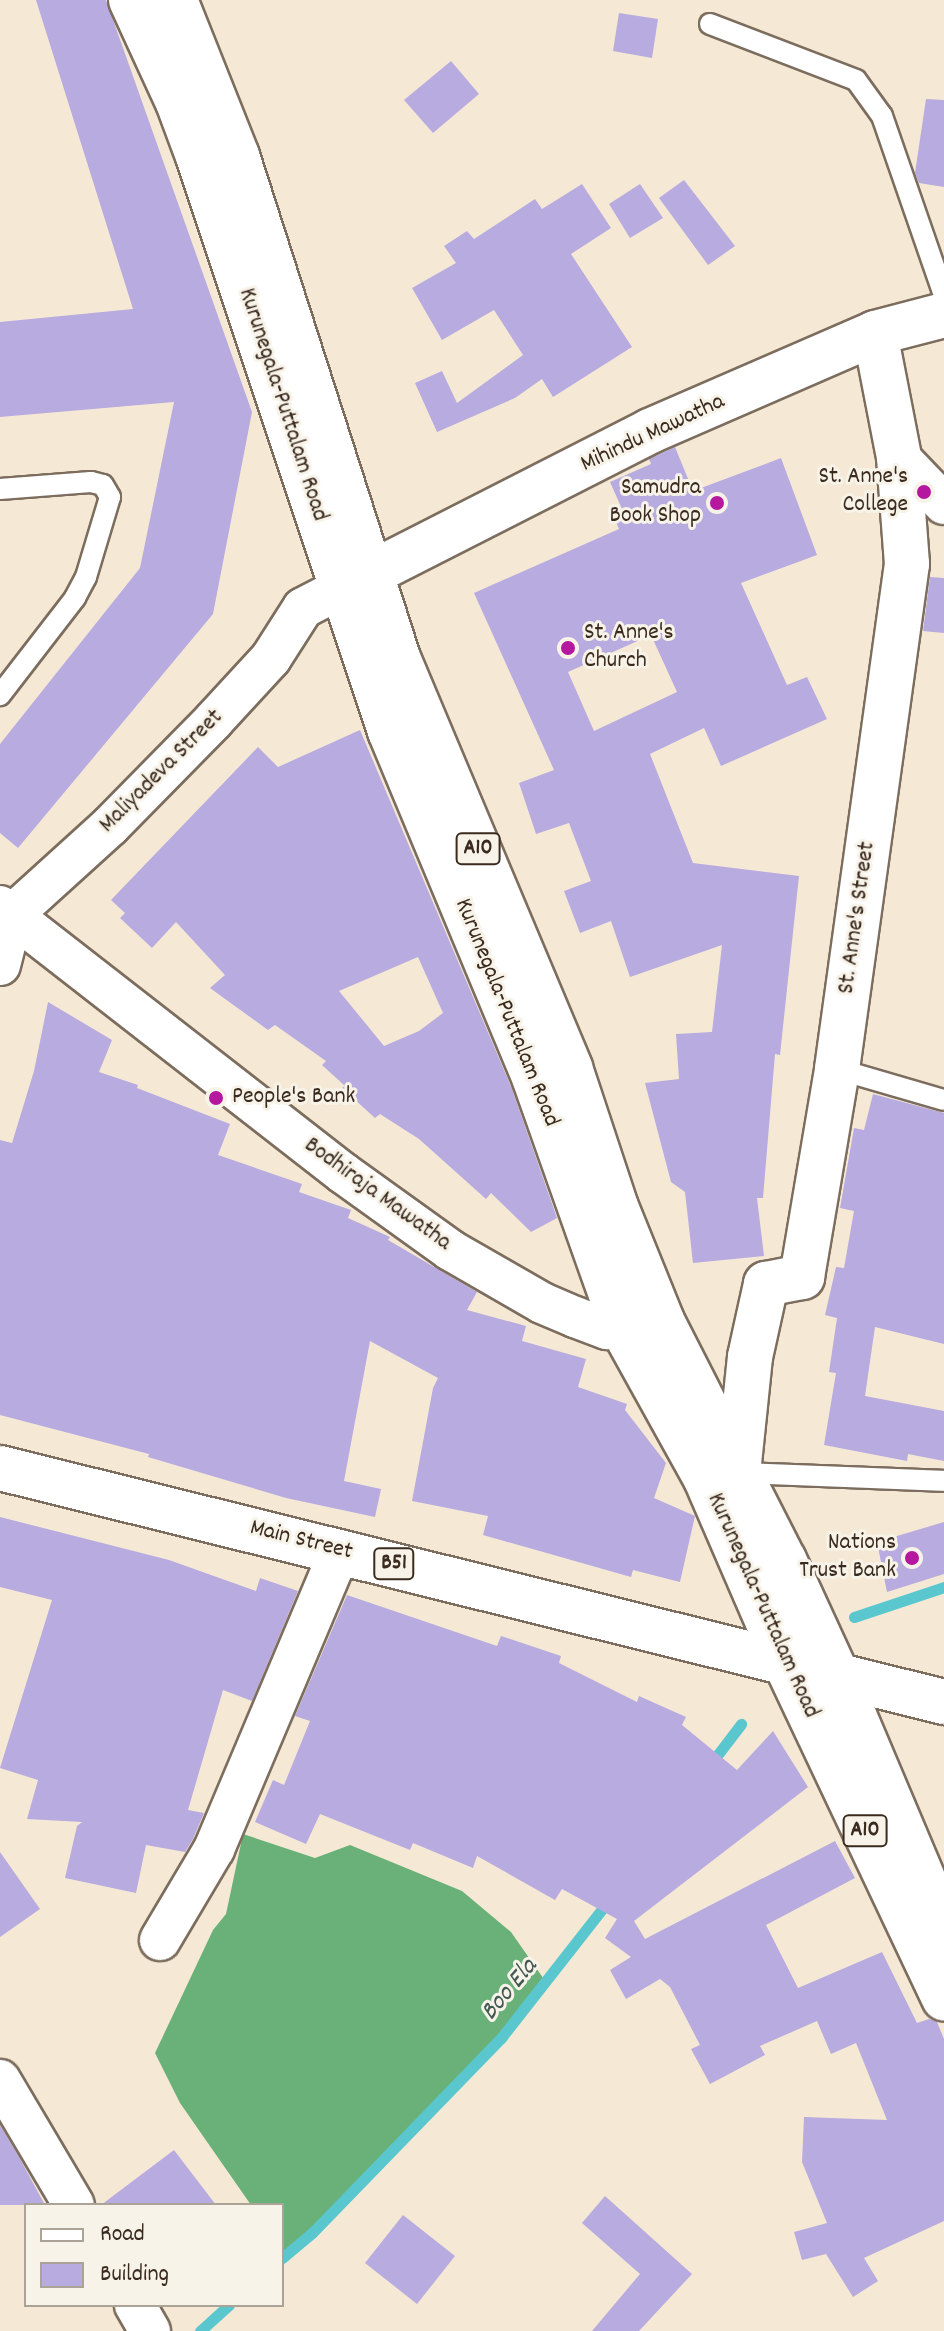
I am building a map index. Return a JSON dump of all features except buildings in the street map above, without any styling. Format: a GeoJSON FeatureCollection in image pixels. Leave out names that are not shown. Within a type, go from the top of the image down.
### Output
{"type":"FeatureCollection","features":[{"type":"Feature","properties":{"kind":"main road","name":"Kurunegala-Puttalam Road"},"geometry":{"type":"LineString","coordinates":[[131,0],[178,102],[356,582]]}},
{"type":"Feature","properties":{"kind":"main road","name":"Kurunegala-Puttalam Road"},"geometry":{"type":"LineString","coordinates":[[175,0],[237,156],[356,582],[390,731],[535,1080],[642,1325],[722,1476],[784,1560],[837,1675],[944,1928]]}},
{"type":"Feature","properties":{"kind":"main road","name":"Mihindu Mawatha"},"geometry":{"type":"LineString","coordinates":[[356,582],[650,431],[875,333],[944,315]]}},
{"type":"Feature","properties":{"kind":"main road","name":"St. Anne's Street"},"geometry":{"type":"LineString","coordinates":[[722,1476],[766,1284],[802,1277],[837,1069],[907,564],[899,457],[875,333]]}},
{"type":"Feature","properties":{"kind":"main road","name":"Main Street"},"geometry":{"type":"LineString","coordinates":[[0,1468],[944,1702]]}},
{"type":"Feature","properties":{"kind":"main road","name":"Kurunegala-Puttalam Road"},"geometry":{"type":"LineString","coordinates":[[722,1476],[786,1664],[944,1999]]}},
{"type":"Feature","properties":{"kind":"street"},"geometry":{"type":"LineString","coordinates":[[899,457],[944,504]]}},
{"type":"Feature","properties":{"kind":"street","name":"Maliyadeva Street"},"geometry":{"type":"LineString","coordinates":[[6,910],[110,826],[271,658],[303,608],[356,582]]}},
{"type":"Feature","properties":{"kind":"street"},"geometry":{"type":"LineString","coordinates":[[0,965],[6,910]]}},
{"type":"Feature","properties":{"kind":"street","name":"Bodhiraja Mawatha"},"geometry":{"type":"LineString","coordinates":[[6,910],[343,1173],[450,1250],[542,1303],[607,1329],[642,1325]]}},
{"type":"Feature","properties":{"kind":"street"},"geometry":{"type":"LineString","coordinates":[[160,1940],[214,1849],[340,1550]]}},
{"type":"Feature","properties":{"kind":"street"},"geometry":{"type":"LineString","coordinates":[[0,2080],[73,2203]]}},
{"type":"Feature","properties":{"kind":"street"},"geometry":{"type":"LineString","coordinates":[[136,2307],[150,2331]]}},
{"type":"Feature","properties":{"kind":"lane"},"geometry":{"type":"LineString","coordinates":[[710,24],[856,80],[882,116],[944,295]]}},
{"type":"Feature","properties":{"kind":"lane"},"geometry":{"type":"LineString","coordinates":[[0,489],[91,482],[103,485],[110,497],[86,577],[75,598],[0,695]]}},
{"type":"Feature","properties":{"kind":"lane"},"geometry":{"type":"LineString","coordinates":[[837,1069],[944,1100]]}},
{"type":"Feature","properties":{"kind":"lane"},"geometry":{"type":"LineString","coordinates":[[722,1476],[944,1481]]}},
{"type":"Feature","properties":{"kind":"green space"},"geometry":{"type":"Polygon","coordinates":[[[243,1834],[315,1858],[350,1845],[462,1891],[511,1932],[548,1985],[312,2233],[286,2254],[284,2203],[250,2203],[180,2103],[155,2053],[213,1930],[226,1914],[243,1834]]]}},
{"type":"Feature","properties":{"kind":"waterway","name":"Boo Ela"},"geometry":{"type":"LineString","coordinates":[[854,1617],[944,1587]]}},
{"type":"Feature","properties":{"kind":"waterway","name":"Boo Ela"},"geometry":{"type":"LineString","coordinates":[[709,1766],[741,1724]]}},
{"type":"Feature","properties":{"kind":"waterway","name":"Boo Ela"},"geometry":{"type":"LineString","coordinates":[[284,2256],[312,2233],[501,2038],[610,1899]]}},
{"type":"Feature","properties":{"kind":"waterway","name":"Boo Ela"},"geometry":{"type":"LineString","coordinates":[[200,2331],[227,2307]]}},
{"type":"Feature","properties":{"kind":"place","name":"St. Anne's College"},"geometry":{"type":"Point","coordinates":[924,492]}},
{"type":"Feature","properties":{"kind":"place","name":"Samudra Book Shop"},"geometry":{"type":"Point","coordinates":[717,503]}},
{"type":"Feature","properties":{"kind":"place","name":"St. Anne's Church"},"geometry":{"type":"Point","coordinates":[568,648]}},
{"type":"Feature","properties":{"kind":"place","name":"People's Bank"},"geometry":{"type":"Point","coordinates":[216,1098]}},
{"type":"Feature","properties":{"kind":"place","name":"Nations Trust Bank"},"geometry":{"type":"Point","coordinates":[912,1558]}}]}
